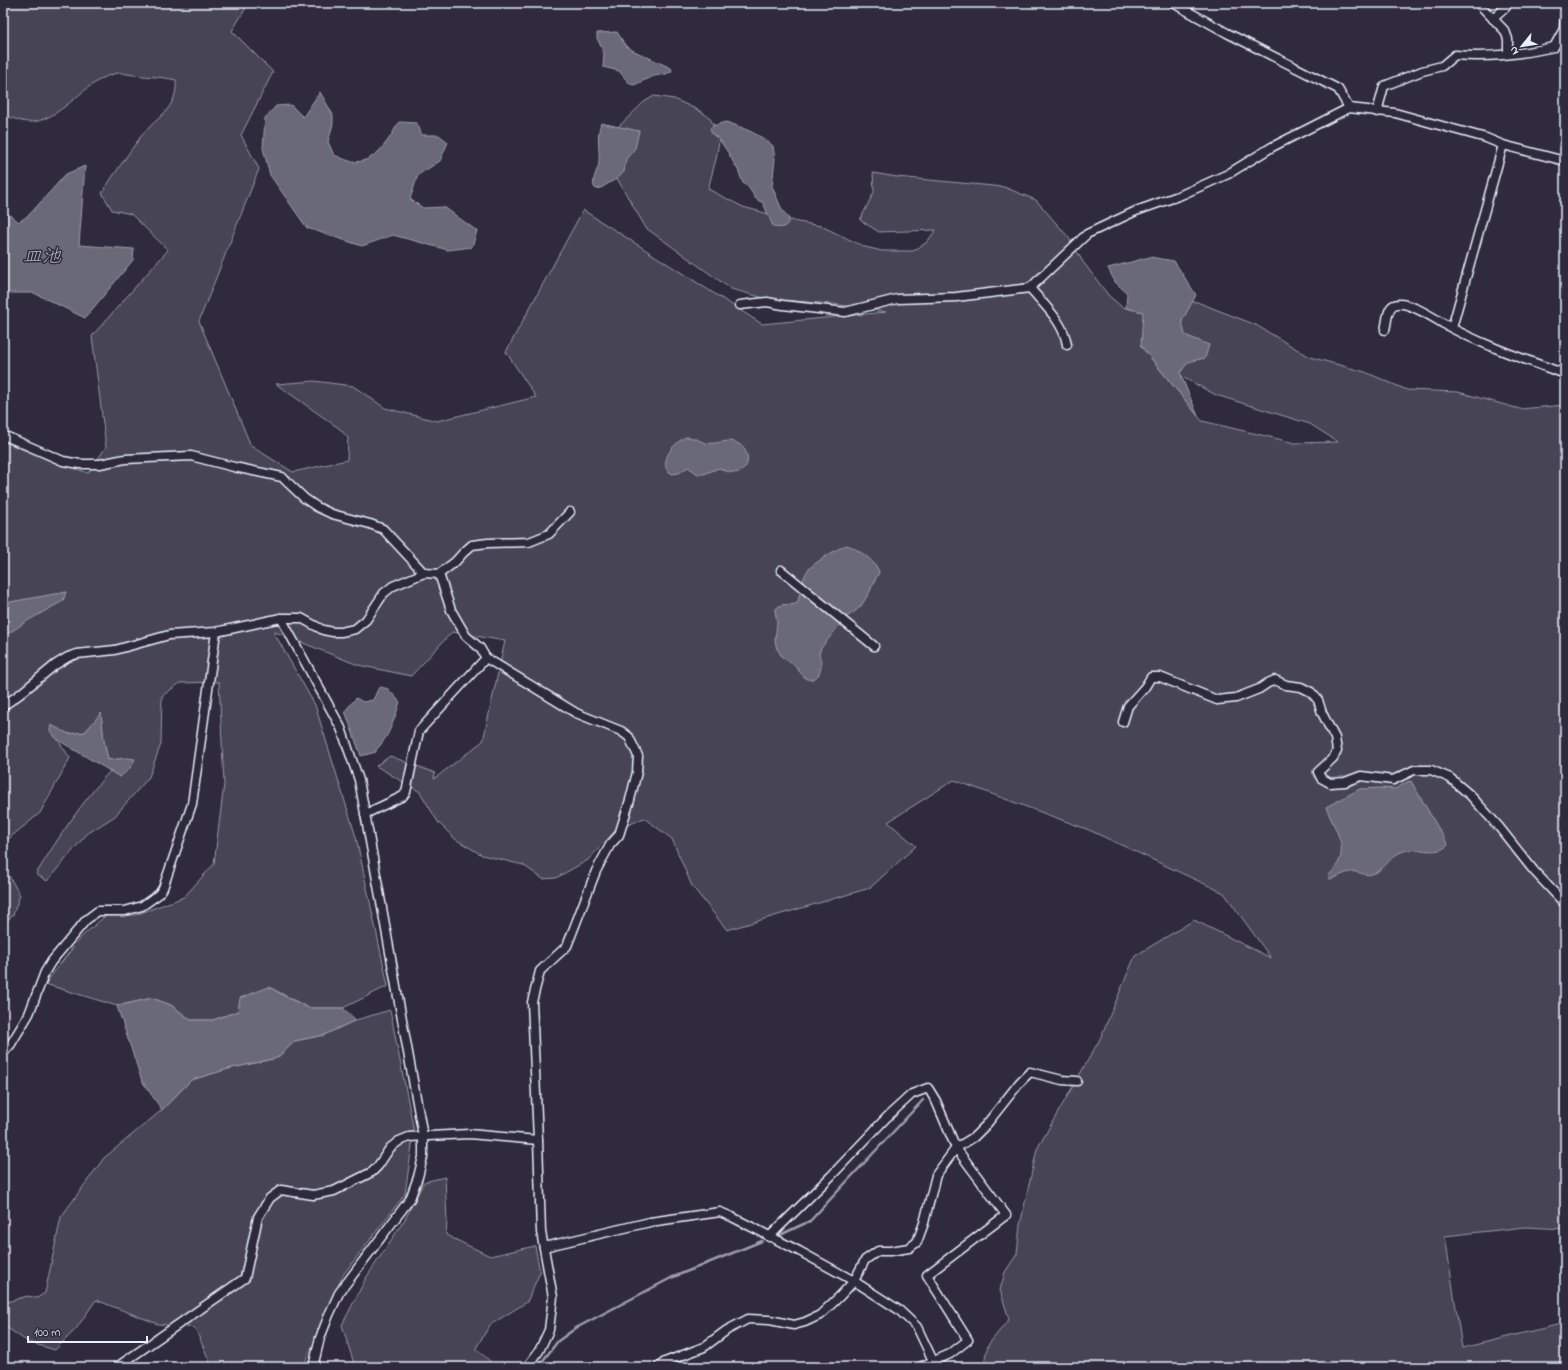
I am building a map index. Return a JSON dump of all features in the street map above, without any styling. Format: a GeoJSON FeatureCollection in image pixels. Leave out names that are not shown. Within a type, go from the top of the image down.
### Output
{"type":"FeatureCollection","features":[{"type":"Feature","properties":{"kind":"street"},"geometry":{"type":"LineString","coordinates":[[1173,3],[1227,34],[1338,89],[1349,108]]}},
{"type":"Feature","properties":{"kind":"street"},"geometry":{"type":"LineString","coordinates":[[1478,3],[1505,31],[1508,39],[1508,54]]}},
{"type":"Feature","properties":{"kind":"street"},"geometry":{"type":"LineString","coordinates":[[1377,112],[1384,86],[1422,71],[1442,66],[1454,56],[1472,57],[1508,54],[1554,47],[1564,29],[1564,3]]}},
{"type":"Feature","properties":{"kind":"street"},"geometry":{"type":"LineString","coordinates":[[1493,19],[1506,7]]}},
{"type":"Feature","properties":{"kind":"street"},"geometry":{"type":"LineString","coordinates":[[740,305],[767,302],[845,312],[897,299],[956,297],[1030,288],[1087,234],[1136,211],[1182,195],[1228,174],[1272,147],[1349,108],[1395,113],[1486,138],[1503,146],[1565,161]]}},
{"type":"Feature","properties":{"kind":"street"},"geometry":{"type":"LineString","coordinates":[[1452,328],[1503,146]]}},
{"type":"Feature","properties":{"kind":"street"},"geometry":{"type":"LineString","coordinates":[[1030,288],[1058,322],[1066,335],[1067,345]]}},
{"type":"Feature","properties":{"kind":"street"},"geometry":{"type":"LineString","coordinates":[[1385,330],[1389,309],[1394,305],[1401,303],[1418,309],[1452,328],[1565,374]]}},
{"type":"Feature","properties":{"kind":"street"},"geometry":{"type":"LineString","coordinates":[[3,436],[63,461],[80,464],[100,464],[125,459],[191,456],[282,477],[304,498],[317,507],[332,514],[384,529],[424,573]]}},
{"type":"Feature","properties":{"kind":"street"},"geometry":{"type":"LineString","coordinates":[[3,706],[68,657],[77,654],[116,650],[169,635],[216,632],[281,618],[301,618],[322,630],[333,632],[341,632],[355,628],[366,620],[384,593],[393,586],[424,573],[438,574],[455,562],[472,545],[529,542],[549,534],[570,512]]}},
{"type":"Feature","properties":{"kind":"street"},"geometry":{"type":"LineString","coordinates":[[781,570],[874,646]]}},
{"type":"Feature","properties":{"kind":"street"},"geometry":{"type":"LineString","coordinates":[[438,574],[450,610],[466,636],[480,648],[486,658],[576,713],[621,731],[629,737],[638,756],[630,800],[619,835],[610,845],[596,871],[567,946],[540,971],[533,993],[532,1002],[541,1232],[547,1272],[553,1297],[549,1330],[539,1351],[528,1367]]}},
{"type":"Feature","properties":{"kind":"street"},"geometry":{"type":"LineString","coordinates":[[281,618],[341,728],[359,780],[423,1136],[423,1156],[418,1177],[410,1199],[339,1293],[320,1338],[313,1367]]}},
{"type":"Feature","properties":{"kind":"street"},"geometry":{"type":"LineString","coordinates":[[3,1052],[11,1044],[29,1014],[45,972],[51,962],[86,920],[98,911],[125,911],[142,906],[159,894],[163,888],[192,804],[216,632]]}},
{"type":"Feature","properties":{"kind":"street"},"geometry":{"type":"LineString","coordinates":[[365,814],[403,796],[406,792],[419,731],[486,658]]}},
{"type":"Feature","properties":{"kind":"street"},"geometry":{"type":"LineString","coordinates":[[1123,722],[1128,706],[1145,687],[1151,677],[1160,677],[1218,700],[1230,700],[1236,698],[1259,689],[1275,680],[1286,685],[1301,687],[1311,692],[1318,700],[1322,713],[1335,738],[1337,751],[1333,758],[1318,772],[1321,778],[1330,783],[1345,782],[1361,776],[1393,780],[1414,770],[1431,770],[1450,778],[1470,795],[1499,827],[1534,871],[1565,904]]}},
{"type":"Feature","properties":{"kind":"street"},"geometry":{"type":"LineString","coordinates":[[658,1367],[665,1362],[704,1347],[726,1330],[748,1319],[770,1320],[794,1325],[820,1315],[854,1281],[865,1260],[878,1251],[909,1248],[916,1242],[924,1223],[936,1175],[956,1148],[974,1136],[986,1125],[1020,1082],[1030,1072],[1076,1082]]}},
{"type":"Feature","properties":{"kind":"street"},"geometry":{"type":"LineString","coordinates":[[769,1237],[831,1176],[887,1117],[912,1094],[928,1088],[936,1101],[956,1148],[1006,1215],[926,1275],[968,1340],[935,1364],[920,1367]]}},
{"type":"Feature","properties":{"kind":"street"},"geometry":{"type":"LineString","coordinates":[[117,1367],[245,1278],[258,1217],[270,1198],[281,1190],[313,1195],[334,1191],[372,1172],[390,1148],[399,1140],[409,1137],[469,1134],[538,1140]]}},
{"type":"Feature","properties":{"kind":"street"},"geometry":{"type":"LineString","coordinates":[[544,1247],[650,1222],[720,1212],[799,1251],[854,1281],[898,1310],[917,1327],[935,1364]]}},
{"type":"Feature","properties":{"kind":"shaded area"},"geometry":{"type":"Polygon","coordinates":[[[3,3],[249,3],[232,31],[273,72],[241,135],[259,169],[199,321],[251,446],[293,472],[347,460],[348,438],[340,429],[276,384],[314,381],[353,386],[385,408],[437,421],[536,397],[506,352],[583,210],[762,324],[886,312],[834,304],[768,299],[731,289],[646,228],[612,170],[617,128],[644,102],[654,96],[674,99],[709,117],[720,136],[708,189],[743,207],[798,222],[821,226],[865,247],[882,251],[913,251],[926,243],[936,230],[879,232],[860,220],[874,192],[873,173],[897,177],[1004,187],[1036,200],[1069,238],[1083,262],[1109,296],[1122,307],[1143,312],[1164,300],[1197,302],[1256,325],[1310,357],[1365,372],[1407,390],[1458,392],[1520,409],[1565,405],[1565,1229],[1525,1227],[1445,1236],[1462,1348],[1565,1323],[1565,1367],[983,1367],[988,1345],[1009,1319],[1000,1290],[1005,1272],[1017,1254],[1020,1225],[1037,1149],[1100,1039],[1135,956],[1194,920],[1271,958],[1224,893],[1089,830],[954,780],[888,822],[916,846],[870,888],[727,930],[692,886],[672,839],[644,818],[615,831],[588,860],[556,878],[543,879],[523,865],[482,855],[455,839],[438,822],[420,792],[376,766],[390,756],[435,773],[434,779],[483,741],[505,641],[452,632],[411,676],[358,665],[273,631],[315,705],[356,837],[388,986],[343,1008],[309,1008],[269,987],[238,1011],[213,1020],[191,1020],[171,1005],[152,998],[117,1006],[45,984],[81,937],[105,916],[135,915],[184,897],[214,864],[224,784],[219,682],[180,683],[162,696],[161,744],[149,777],[115,816],[87,834],[47,881],[36,874],[71,821],[110,771],[120,777],[117,760],[108,760],[101,714],[85,732],[69,734],[50,731],[70,758],[40,813],[7,840],[3,846],[3,442],[88,473],[106,447],[92,336],[168,250],[131,214],[112,210],[102,193],[142,135],[170,105],[176,90],[176,80],[119,73],[107,76],[96,82],[66,106],[45,119],[29,122],[3,116],[3,3]],[[1140,345],[1202,421],[1295,443],[1338,442],[1310,424],[1216,395],[1184,378],[1152,346],[1140,345]]]}},
{"type":"Feature","properties":{"kind":"shaded area"},"geometry":{"type":"Polygon","coordinates":[[[3,876],[9,876],[20,895],[13,915],[3,924],[3,876]]]}},
{"type":"Feature","properties":{"kind":"shaded area"},"geometry":{"type":"Polygon","coordinates":[[[390,1010],[414,1131],[405,1194],[343,1275],[303,1367],[212,1367],[195,1328],[158,1324],[96,1300],[76,1329],[55,1350],[28,1342],[3,1325],[4,1303],[27,1296],[37,1298],[45,1293],[61,1217],[104,1158],[162,1110],[191,1080],[228,1069],[277,1058],[295,1041],[324,1035],[356,1020],[390,1010]]]}},
{"type":"Feature","properties":{"kind":"shaded area"},"geometry":{"type":"Polygon","coordinates":[[[445,1177],[447,1221],[446,1235],[490,1256],[535,1246],[540,1272],[527,1302],[490,1325],[476,1348],[496,1367],[355,1367],[342,1325],[366,1278],[405,1219],[424,1182],[445,1177]]]}},
{"type":"Feature","properties":{"kind":"water"},"geometry":{"type":"Polygon","coordinates":[[[617,32],[626,46],[671,68],[672,71],[666,74],[654,76],[634,85],[630,84],[619,71],[603,67],[604,53],[597,38],[597,33],[617,32]]]}},
{"type":"Feature","properties":{"kind":"water"},"geometry":{"type":"Polygon","coordinates":[[[320,92],[333,115],[333,124],[328,142],[334,155],[344,159],[355,162],[370,158],[387,142],[399,122],[417,123],[422,135],[439,135],[448,142],[440,161],[418,175],[410,199],[423,208],[444,207],[477,231],[472,247],[448,250],[393,235],[362,246],[307,228],[270,175],[263,148],[265,118],[276,106],[291,105],[303,117],[320,92]]]}},
{"type":"Feature","properties":{"kind":"water"},"geometry":{"type":"Polygon","coordinates":[[[726,122],[751,132],[769,142],[773,146],[775,159],[772,186],[782,210],[788,217],[789,221],[784,226],[780,228],[773,226],[763,203],[756,199],[749,188],[743,183],[738,170],[727,151],[719,139],[712,134],[710,129],[712,126],[726,122]]]}},
{"type":"Feature","properties":{"kind":"water"},"geometry":{"type":"Polygon","coordinates":[[[601,123],[639,131],[635,148],[626,159],[624,172],[616,179],[601,188],[596,189],[594,187],[594,176],[599,162],[598,138],[601,123]]]}},
{"type":"Feature","properties":{"kind":"water","name":"皿池"},"geometry":{"type":"Polygon","coordinates":[[[85,166],[79,245],[134,249],[133,260],[85,318],[34,293],[3,293],[3,210],[19,222],[30,214],[66,174],[85,166]]]}},
{"type":"Feature","properties":{"kind":"water"},"geometry":{"type":"Polygon","coordinates":[[[1150,257],[1174,261],[1196,295],[1182,321],[1185,335],[1209,345],[1205,358],[1188,362],[1180,373],[1198,416],[1141,346],[1143,312],[1126,308],[1127,293],[1115,282],[1108,268],[1150,257]]]}},
{"type":"Feature","properties":{"kind":"water"},"geometry":{"type":"Polygon","coordinates":[[[686,437],[694,438],[706,443],[729,441],[737,443],[741,445],[746,453],[746,466],[736,473],[719,468],[704,474],[698,474],[688,467],[679,473],[672,474],[667,470],[667,456],[674,446],[686,437]]]}},
{"type":"Feature","properties":{"kind":"water"},"geometry":{"type":"Polygon","coordinates":[[[847,545],[861,552],[874,564],[879,572],[861,606],[846,617],[821,648],[819,654],[821,667],[818,675],[815,678],[806,679],[794,665],[783,658],[777,649],[775,641],[777,623],[775,610],[781,605],[791,605],[797,603],[804,578],[808,570],[826,556],[847,545]]]}},
{"type":"Feature","properties":{"kind":"water"},"geometry":{"type":"Polygon","coordinates":[[[66,592],[63,601],[27,621],[3,637],[3,606],[10,602],[66,592]]]}},
{"type":"Feature","properties":{"kind":"water"},"geometry":{"type":"Polygon","coordinates":[[[381,687],[388,689],[400,702],[391,728],[376,752],[361,756],[345,711],[356,698],[363,702],[373,700],[378,689],[381,687]]]}},
{"type":"Feature","properties":{"kind":"water"},"geometry":{"type":"Polygon","coordinates":[[[101,713],[108,760],[127,758],[135,759],[130,768],[120,777],[58,740],[50,731],[51,725],[69,734],[85,732],[101,713]]]}},
{"type":"Feature","properties":{"kind":"water"},"geometry":{"type":"Polygon","coordinates":[[[1411,781],[1448,845],[1433,851],[1404,851],[1393,857],[1381,869],[1373,874],[1366,875],[1357,872],[1350,872],[1329,879],[1328,876],[1336,867],[1340,858],[1341,850],[1338,834],[1326,807],[1360,789],[1395,789],[1411,781]]]}},
{"type":"Feature","properties":{"kind":"water"},"geometry":{"type":"Polygon","coordinates":[[[269,987],[309,1008],[343,1008],[356,1020],[324,1035],[295,1041],[277,1058],[228,1069],[191,1080],[162,1110],[142,1081],[117,1006],[152,998],[171,1005],[191,1020],[213,1020],[238,1011],[240,998],[269,987]]]}},
{"type":"Feature","properties":{"kind":"waterway"},"geometry":{"type":"LineString","coordinates":[[780,1235],[810,1221],[923,1100]]}},
{"type":"Feature","properties":{"kind":"waterway"},"geometry":{"type":"LineString","coordinates":[[538,1367],[558,1341],[576,1328],[671,1278],[762,1241]]}}]}
